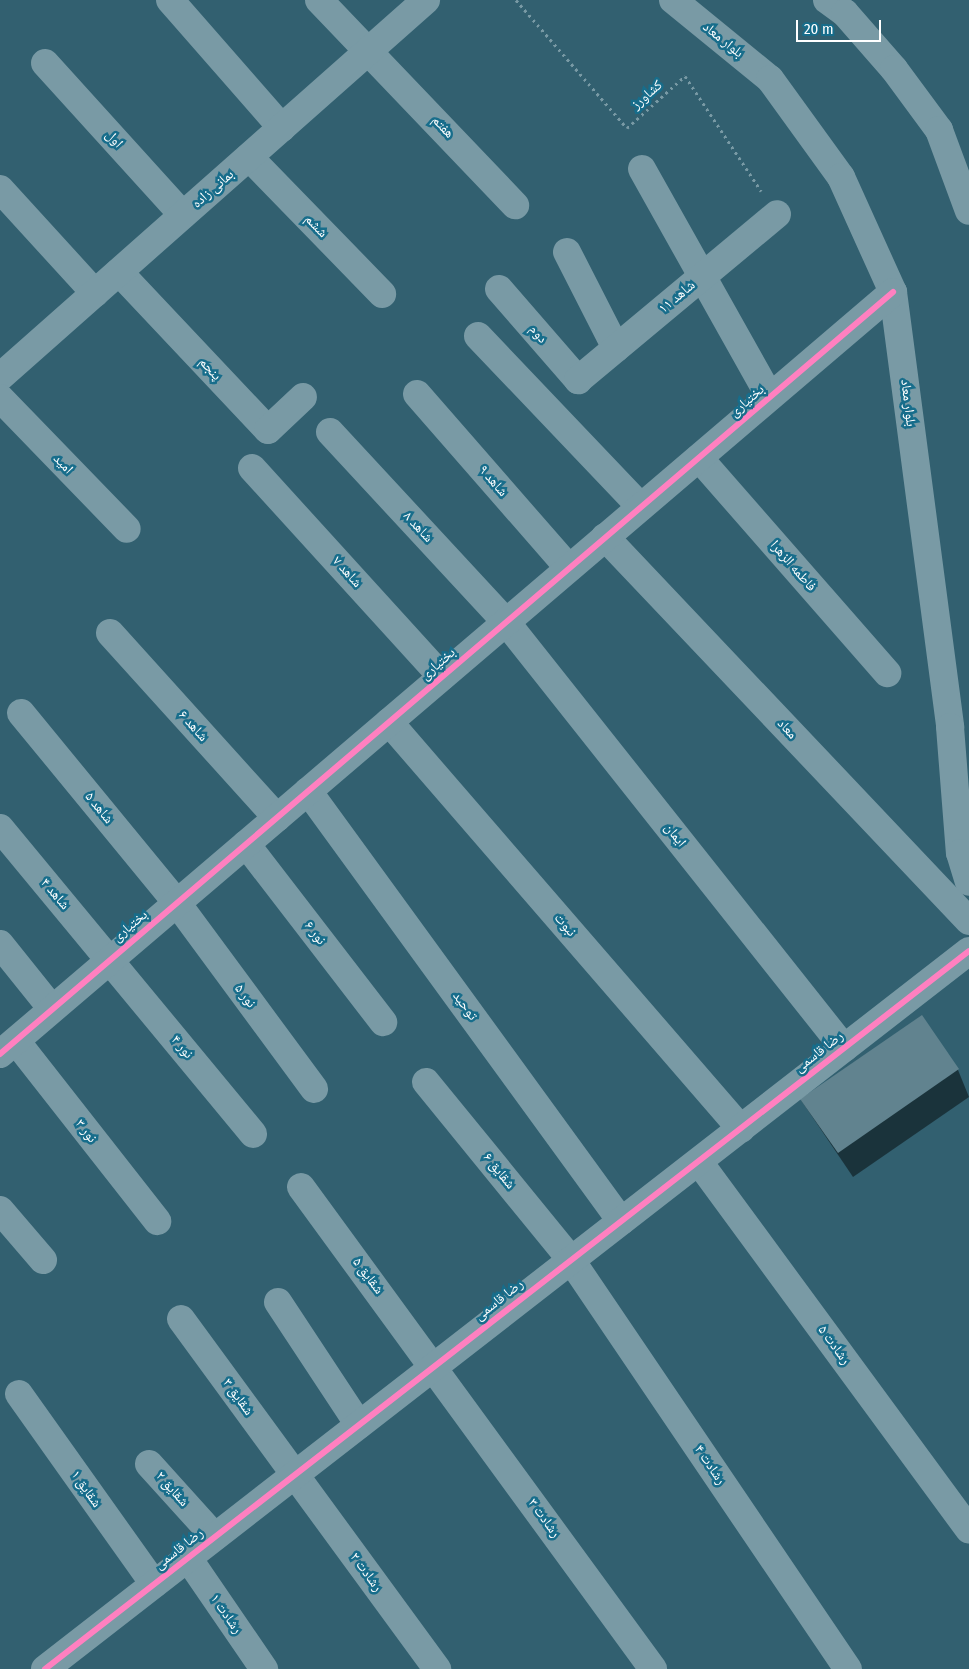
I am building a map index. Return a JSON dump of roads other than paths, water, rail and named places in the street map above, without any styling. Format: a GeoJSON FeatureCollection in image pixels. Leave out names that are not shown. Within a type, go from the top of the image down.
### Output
{"type":"FeatureCollection","features":[{"type":"Feature","properties":{"kind":"street"},"geometry":{"type":"LineString","coordinates":[[170,0],[282,128]]}},
{"type":"Feature","properties":{"kind":"street","name":"هفتم"},"geometry":{"type":"LineString","coordinates":[[319,0],[370,50],[515,205]]}},
{"type":"Feature","properties":{"kind":"street","name":"بمانی زاده"},"geometry":{"type":"LineString","coordinates":[[0,378],[426,0]]}},
{"type":"Feature","properties":{"kind":"street","name":"بلوار معاد"},"geometry":{"type":"LineString","coordinates":[[673,0],[770,79],[842,177],[893,292],[950,727],[960,853],[969,882]]}},
{"type":"Feature","properties":{"kind":"street"},"geometry":{"type":"LineString","coordinates":[[827,0],[845,13],[894,69],[939,130],[969,211]]}},
{"type":"Feature","properties":{"kind":"street","name":"اول"},"geometry":{"type":"LineString","coordinates":[[45,63],[183,216]]}},
{"type":"Feature","properties":{"kind":"street","name":"ششم"},"geometry":{"type":"LineString","coordinates":[[249,157],[382,294]]}},
{"type":"Feature","properties":{"kind":"street"},"geometry":{"type":"LineString","coordinates":[[642,169],[770,398]]}},
{"type":"Feature","properties":{"kind":"street"},"geometry":{"type":"LineString","coordinates":[[0,189],[95,294]]}},
{"type":"Feature","properties":{"kind":"street","name":"شاهد ۱۱"},"geometry":{"type":"LineString","coordinates":[[578,380],[776,214]]}},
{"type":"Feature","properties":{"kind":"street"},"geometry":{"type":"LineString","coordinates":[[567,252],[616,348]]}},
{"type":"Feature","properties":{"kind":"street","name":"پنجم"},"geometry":{"type":"LineString","coordinates":[[118,272],[268,430],[303,397]]}},
{"type":"Feature","properties":{"kind":"street","name":"دوم"},"geometry":{"type":"LineString","coordinates":[[499,289],[578,380]]}},
{"type":"Feature","properties":{"kind":"street","name":"بختیاری"},"geometry":{"type":"LineString","coordinates":[[8,1047],[893,292]]}},
{"type":"Feature","properties":{"kind":"street"},"geometry":{"type":"LineString","coordinates":[[478,336],[641,507]]}},
{"type":"Feature","properties":{"kind":"street","name":"شاهد ۹"},"geometry":{"type":"LineString","coordinates":[[417,394],[570,568]]}},
{"type":"Feature","properties":{"kind":"street","name":"امید"},"geometry":{"type":"LineString","coordinates":[[0,398],[127,529]]}},
{"type":"Feature","properties":{"kind":"street","name":"شاهد ۸"},"geometry":{"type":"LineString","coordinates":[[330,432],[506,622]]}},
{"type":"Feature","properties":{"kind":"street","name":"فاطمه الزهرا"},"geometry":{"type":"LineString","coordinates":[[699,458],[887,673]]}},
{"type":"Feature","properties":{"kind":"street","name":"شاهد ۷"},"geometry":{"type":"LineString","coordinates":[[252,468],[442,677]]}},
{"type":"Feature","properties":{"kind":"street","name":"معاد"},"geometry":{"type":"LineString","coordinates":[[605,538],[969,921]]}},
{"type":"Feature","properties":{"kind":"street","name":"ایمان"},"geometry":{"type":"LineString","coordinates":[[506,622],[844,1048]]}},
{"type":"Feature","properties":{"kind":"street","name":"شاهد ۶"},"geometry":{"type":"LineString","coordinates":[[110,633],[277,818]]}},
{"type":"Feature","properties":{"kind":"street","name":"شاهد ۵"},"geometry":{"type":"LineString","coordinates":[[21,713],[176,903]]}},
{"type":"Feature","properties":{"kind":"street","name":"نبوت"},"geometry":{"type":"LineString","coordinates":[[389,722],[741,1129]]}},
{"type":"Feature","properties":{"kind":"street","name":"توحید"},"geometry":{"type":"LineString","coordinates":[[308,791],[621,1221]]}},
{"type":"Feature","properties":{"kind":"street","name":"شاهد ۴"},"geometry":{"type":"LineString","coordinates":[[0,828],[110,960]]}},
{"type":"Feature","properties":{"kind":"street","name":"نور ۶"},"geometry":{"type":"LineString","coordinates":[[246,844],[383,1022]]}},
{"type":"Feature","properties":{"kind":"street","name":"نور ۵"},"geometry":{"type":"LineString","coordinates":[[176,903],[314,1089]]}},
{"type":"Feature","properties":{"kind":"street"},"geometry":{"type":"LineString","coordinates":[[0,944],[52,1009]]}},
{"type":"Feature","properties":{"kind":"street","name":"رضا قاسمی"},"geometry":{"type":"LineString","coordinates":[[45,1669],[969,951]]}},
{"type":"Feature","properties":{"kind":"street","name":"نور ۴"},"geometry":{"type":"LineString","coordinates":[[110,960],[253,1134]]}},
{"type":"Feature","properties":{"kind":"street","name":"نور ۳"},"geometry":{"type":"LineString","coordinates":[[8,1047],[157,1221]]}},
{"type":"Feature","properties":{"kind":"street","name":"شقایق ۶"},"geometry":{"type":"LineString","coordinates":[[426,1082],[571,1260]]}},
{"type":"Feature","properties":{"kind":"street","name":"رشادت ۵"},"geometry":{"type":"LineString","coordinates":[[698,1162],[969,1529]]}},
{"type":"Feature","properties":{"kind":"street","name":"شقایق ۵"},"geometry":{"type":"LineString","coordinates":[[300,1187],[435,1366]]}},
{"type":"Feature","properties":{"kind":"street"},"geometry":{"type":"LineString","coordinates":[[0,1210],[43,1260]]}},
{"type":"Feature","properties":{"kind":"street","name":"رشادت ۴"},"geometry":{"type":"LineString","coordinates":[[571,1260],[848,1669]]}},
{"type":"Feature","properties":{"kind":"street"},"geometry":{"type":"LineString","coordinates":[[278,1302],[359,1425]]}},
{"type":"Feature","properties":{"kind":"street","name":"شقایق ۳"},"geometry":{"type":"LineString","coordinates":[[181,1318],[295,1476]]}},
{"type":"Feature","properties":{"kind":"street","name":"رشادت ۳"},"geometry":{"type":"LineString","coordinates":[[435,1366],[653,1669]]}},
{"type":"Feature","properties":{"kind":"street","name":"شقایق ۱"},"geometry":{"type":"LineString","coordinates":[[19,1394],[154,1584]]}},
{"type":"Feature","properties":{"kind":"street","name":"شقایق ۲"},"geometry":{"type":"LineString","coordinates":[[149,1464],[215,1537]]}},
{"type":"Feature","properties":{"kind":"street","name":"رشادت ۲"},"geometry":{"type":"LineString","coordinates":[[295,1476],[437,1669]]}},
{"type":"Feature","properties":{"kind":"street","name":"رشادت ۱"},"geometry":{"type":"LineString","coordinates":[[188,1558],[264,1669]]}}]}
